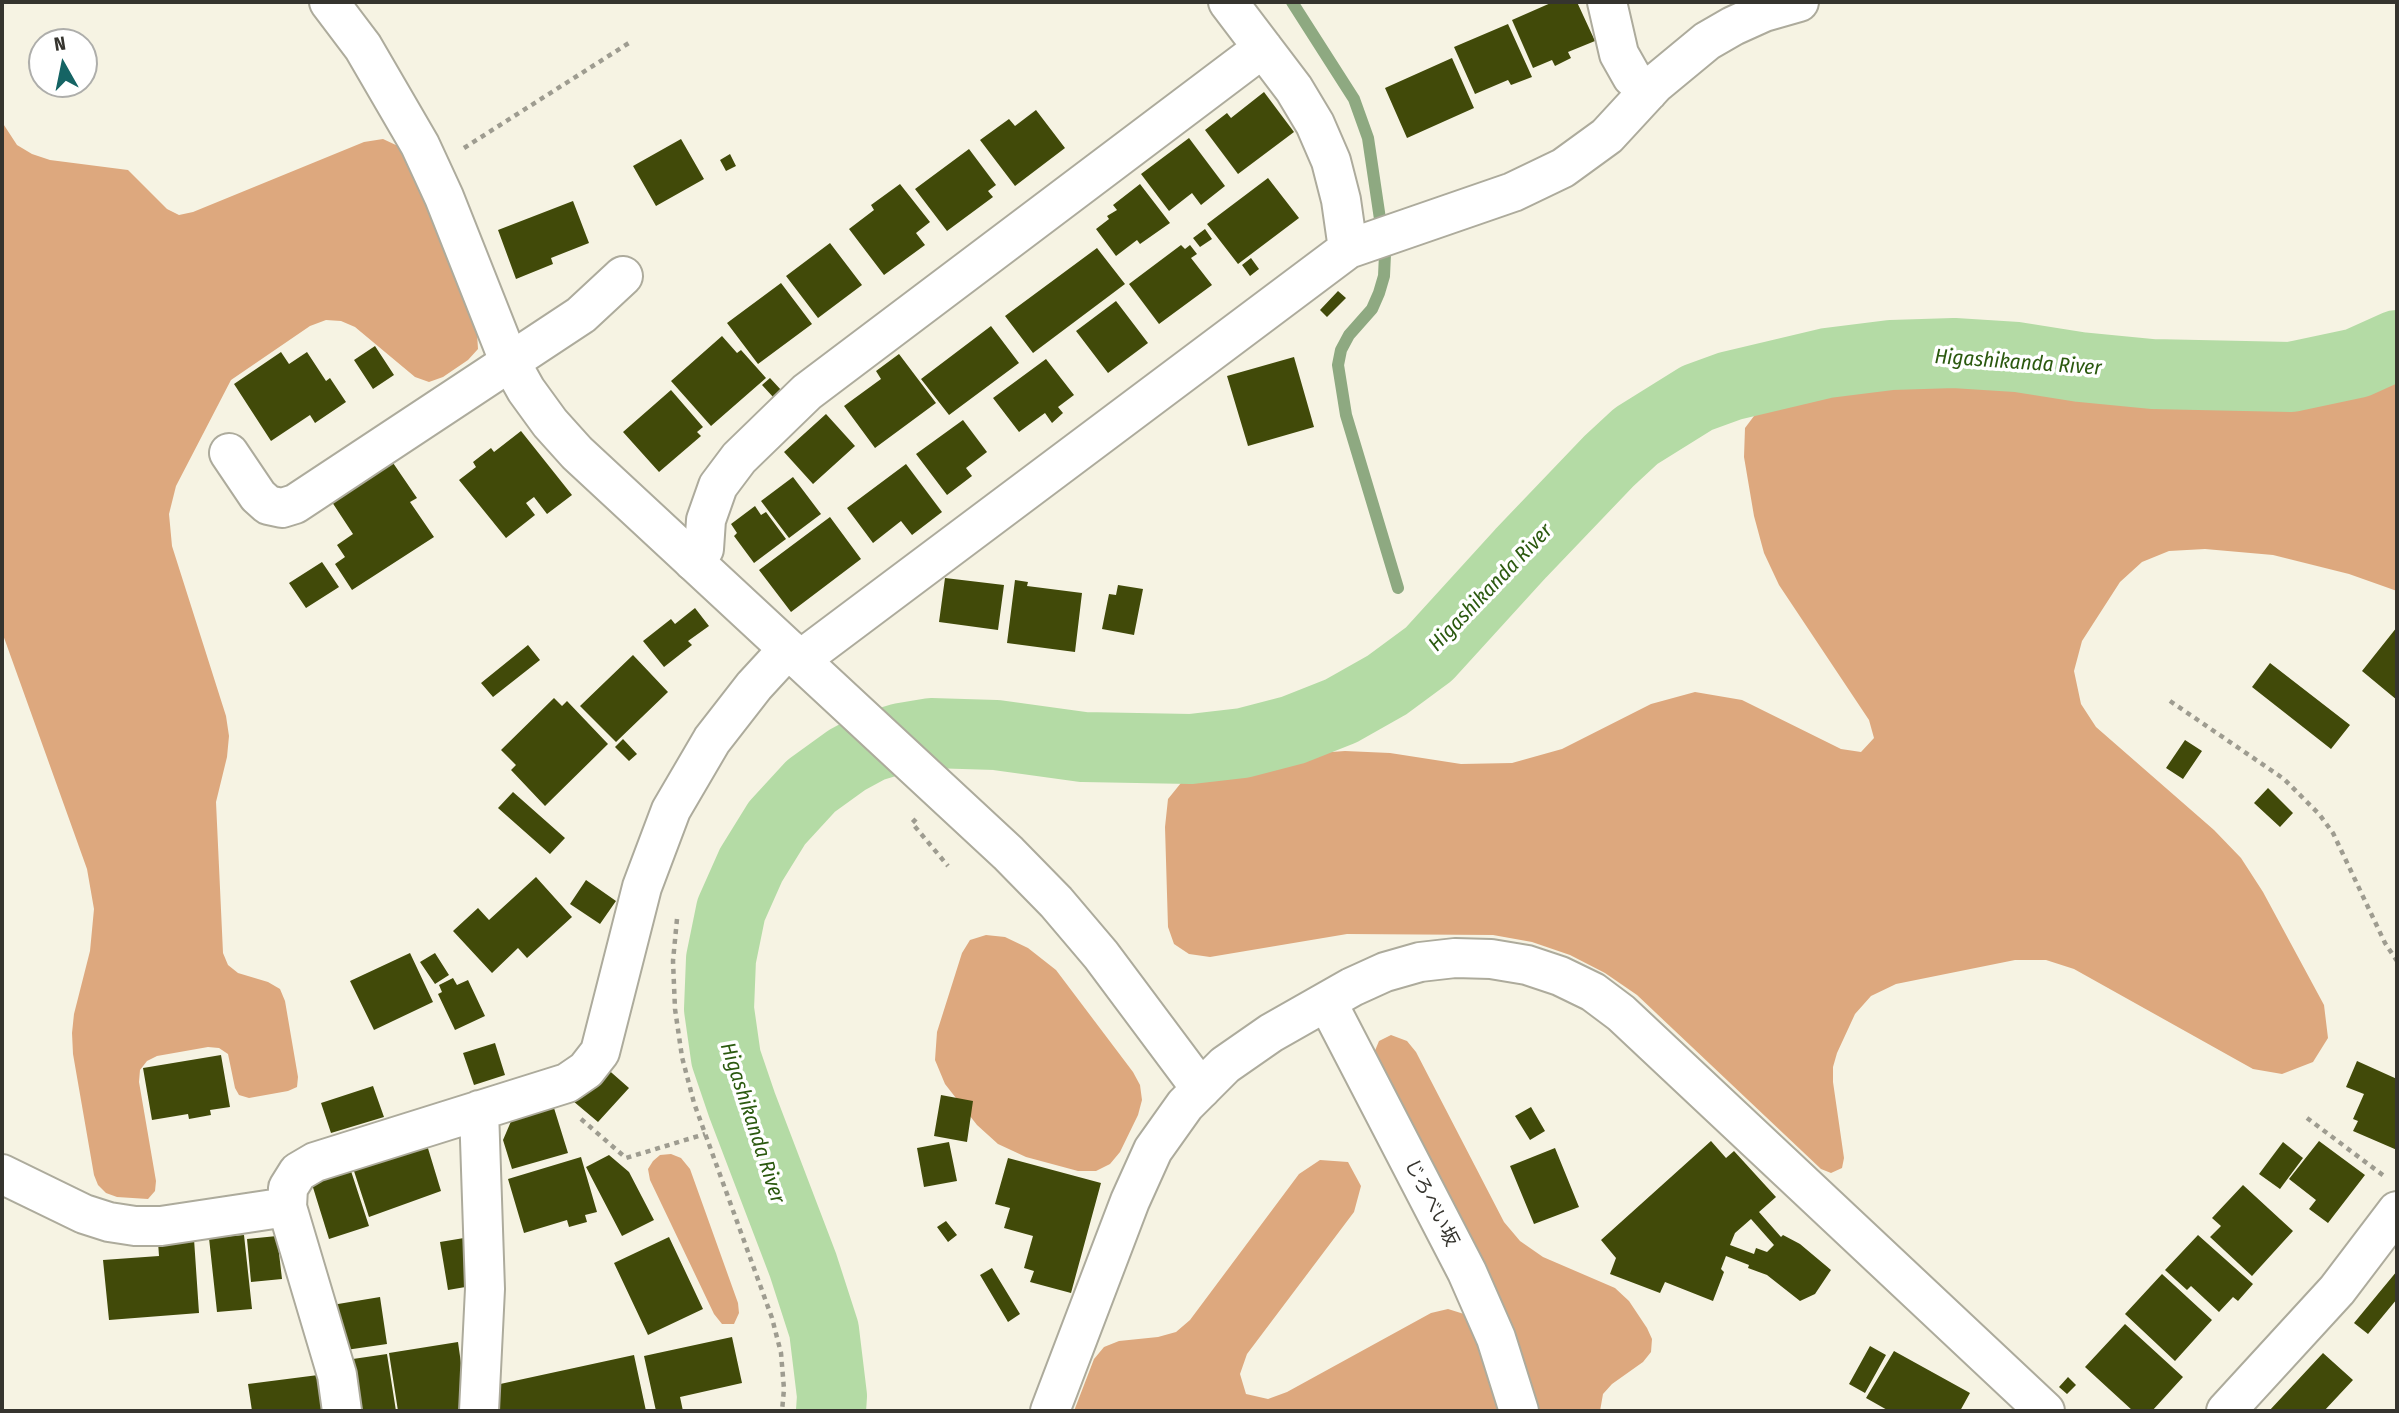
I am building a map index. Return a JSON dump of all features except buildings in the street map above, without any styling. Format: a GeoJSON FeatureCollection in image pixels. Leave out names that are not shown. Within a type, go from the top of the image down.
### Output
{"type":"FeatureCollection","features":[{"type":"Feature","properties":{"kind":"street"},"geometry":{"type":"LineString","coordinates":[[329,2],[363,47],[393,96],[431,169],[510,363],[550,423],[577,453],[1009,853],[1101,955],[1201,1089]]}},
{"type":"Feature","properties":{"kind":"street"},"geometry":{"type":"LineString","coordinates":[[1228,2],[1294,89],[1315,124],[1331,161],[1341,201],[1348,249]]}},
{"type":"Feature","properties":{"kind":"street"},"geometry":{"type":"LineString","coordinates":[[1607,2],[1619,54],[1632,77],[1648,92]]}},
{"type":"Feature","properties":{"kind":"street"},"geometry":{"type":"LineString","coordinates":[[342,1411],[337,1375],[286,1207],[288,1188],[298,1172],[315,1162],[567,1083],[586,1070],[600,1052],[642,887],[671,810],[712,740],[754,686],[1348,249],[1539,181],[1586,154],[1679,62],[1707,41],[1764,12],[1799,2]]}},
{"type":"Feature","properties":{"kind":"street"},"geometry":{"type":"LineString","coordinates":[[693,561],[704,549],[706,520],[718,486],[739,458],[807,392],[1263,48]]}},
{"type":"Feature","properties":{"kind":"street"},"geometry":{"type":"LineString","coordinates":[[229,453],[258,496],[268,505],[282,508],[295,504],[581,315],[623,276]]}},
{"type":"Feature","properties":{"kind":"street"},"geometry":{"type":"LineString","coordinates":[[1049,1411],[1130,1200],[1153,1150],[1185,1105],[1225,1065],[1271,1033],[1327,1002],[1385,972],[1420,962],[1455,958],[1491,958],[1527,965],[1560,976],[1593,992],[1622,1013],[2045,1411]]}},
{"type":"Feature","properties":{"kind":"street","name":"じろべい坂"},"geometry":{"type":"LineString","coordinates":[[1327,1002],[1467,1272],[1496,1339],[1519,1411]]}},
{"type":"Feature","properties":{"kind":"street"},"geometry":{"type":"LineString","coordinates":[[479,1411],[485,1289],[480,1110]]}},
{"type":"Feature","properties":{"kind":"street"},"geometry":{"type":"LineString","coordinates":[[2,1174],[84,1214],[135,1226],[161,1226],[286,1207]]}},
{"type":"Feature","properties":{"kind":"street"},"geometry":{"type":"LineString","coordinates":[[2226,1411],[2337,1290],[2392,1195]]}},
{"type":"Feature","properties":{"kind":"path"},"geometry":{"type":"LineString","coordinates":[[431,169],[632,41]]}},
{"type":"Feature","properties":{"kind":"path"},"geometry":{"type":"LineString","coordinates":[[2170,701],[2284,779],[2319,814],[2333,833],[2385,943],[2397,961]]}},
{"type":"Feature","properties":{"kind":"path"},"geometry":{"type":"LineString","coordinates":[[919,817],[912,823],[948,866]]}},
{"type":"Feature","properties":{"kind":"path"},"geometry":{"type":"LineString","coordinates":[[678,912],[673,961],[681,1057],[694,1103],[772,1318],[781,1353],[785,1389],[782,1411]]}},
{"type":"Feature","properties":{"kind":"path"},"geometry":{"type":"LineString","coordinates":[[546,1088],[626,1158],[705,1134]]}},
{"type":"Feature","properties":{"kind":"path"},"geometry":{"type":"LineString","coordinates":[[2307,1118],[2392,1195]]}},
{"type":"Feature","properties":{"kind":"shaded area"},"geometry":{"type":"Polygon","coordinates":[[[2,122],[17,145],[32,154],[50,160],[128,170],[167,209],[179,215],[193,212],[364,142],[383,139],[398,146],[407,159],[428,203],[477,333],[478,349],[468,360],[443,377],[429,382],[415,377],[355,327],[341,321],[326,320],[310,326],[231,380],[176,486],[169,514],[172,546],[226,716],[229,736],[216,802],[223,953],[228,965],[238,973],[268,982],[280,989],[285,1001],[298,1077],[297,1087],[288,1091],[249,1098],[239,1095],[228,1054],[219,1048],[208,1047],[157,1056],[147,1061],[140,1070],[139,1082],[156,1181],[155,1191],[148,1199],[117,1197],[106,1193],[98,1185],[94,1175],[73,1054],[72,1033],[74,1014],[90,951],[94,909],[87,869],[2,632],[2,122]]]}},
{"type":"Feature","properties":{"kind":"shaded area"},"geometry":{"type":"Polygon","coordinates":[[[2397,367],[2397,591],[2349,574],[2273,555],[2205,549],[2169,551],[2142,562],[2120,582],[2082,641],[2074,671],[2081,704],[2096,727],[2214,830],[2241,858],[2263,892],[2324,1005],[2328,1038],[2313,1062],[2282,1074],[2253,1069],[2074,969],[2046,960],[2015,960],[1896,984],[1871,996],[1855,1014],[1837,1053],[1833,1082],[1844,1158],[1842,1168],[1831,1173],[1821,1169],[1637,995],[1605,973],[1570,955],[1532,942],[1493,935],[1347,934],[1210,957],[1189,954],[1174,944],[1168,927],[1165,827],[1168,799],[1185,778],[1211,768],[1304,754],[1345,751],[1390,753],[1461,764],[1512,763],[1562,749],[1651,704],[1695,692],[1742,700],[1841,749],[1861,752],[1874,738],[1869,720],[1779,585],[1764,553],[1754,516],[1744,457],[1745,428],[1763,404],[1791,392],[1831,383],[1892,375],[1954,373],[2015,377],[2151,395],[2293,398],[2363,383],[2397,367]]]}},
{"type":"Feature","properties":{"kind":"shaded area"},"geometry":{"type":"Polygon","coordinates":[[[986,935],[1005,937],[1028,948],[1056,970],[1133,1072],[1140,1085],[1142,1100],[1138,1115],[1120,1152],[1110,1164],[1096,1171],[1078,1171],[1026,1157],[998,1144],[977,1125],[945,1084],[935,1060],[937,1032],[962,953],[970,940],[986,935]]]}},
{"type":"Feature","properties":{"kind":"shaded area"},"geometry":{"type":"Polygon","coordinates":[[[1391,1035],[1407,1041],[1416,1052],[1504,1222],[1520,1241],[1543,1257],[1615,1288],[1629,1301],[1647,1328],[1652,1339],[1651,1352],[1643,1362],[1612,1384],[1603,1394],[1600,1411],[1534,1411],[1374,1053],[1379,1041],[1391,1035]]]}},
{"type":"Feature","properties":{"kind":"shaded area"},"geometry":{"type":"Polygon","coordinates":[[[671,1154],[681,1158],[690,1169],[738,1303],[739,1313],[734,1324],[722,1324],[714,1314],[650,1180],[648,1169],[653,1161],[660,1155],[671,1154]]]}},
{"type":"Feature","properties":{"kind":"shaded area"},"geometry":{"type":"Polygon","coordinates":[[[1320,1160],[1348,1162],[1361,1186],[1354,1212],[1247,1354],[1240,1374],[1246,1394],[1268,1399],[1287,1392],[1431,1313],[1448,1309],[1464,1314],[1474,1324],[1504,1411],[1074,1411],[1094,1359],[1104,1347],[1119,1341],[1158,1337],[1176,1332],[1190,1320],[1299,1174],[1320,1160]]]}},
{"type":"Feature","properties":{"kind":"waterway"},"geometry":{"type":"LineString","coordinates":[[1292,2],[1354,99],[1368,138],[1380,219]]}},
{"type":"Feature","properties":{"kind":"waterway"},"geometry":{"type":"LineString","coordinates":[[1385,254],[1384,276],[1379,293],[1372,309],[1349,335],[1341,350],[1338,365],[1346,415],[1398,588]]}},
{"type":"Feature","properties":{"kind":"waterway","name":"Higashikanda River"},"geometry":{"type":"LineString","coordinates":[[831,1411],[832,1396],[824,1330],[803,1265],[726,1058],[719,1009],[721,959],[731,910],[751,865],[777,823],[811,786],[847,760],[871,747],[931,733],[996,735],[1083,747],[1191,749],[1243,743],[1293,730],[1341,711],[1387,685],[1429,654],[1521,553],[1636,436],[1697,398],[1730,386],[1827,363],[1891,355],[1954,353],[2017,357],[2152,374],[2291,377],[2357,363],[2397,345]]}},
{"type":"Feature","properties":{"kind":"waterway"},"geometry":{"type":"LineString","coordinates":[[1413,637],[1421,661]]}}]}
